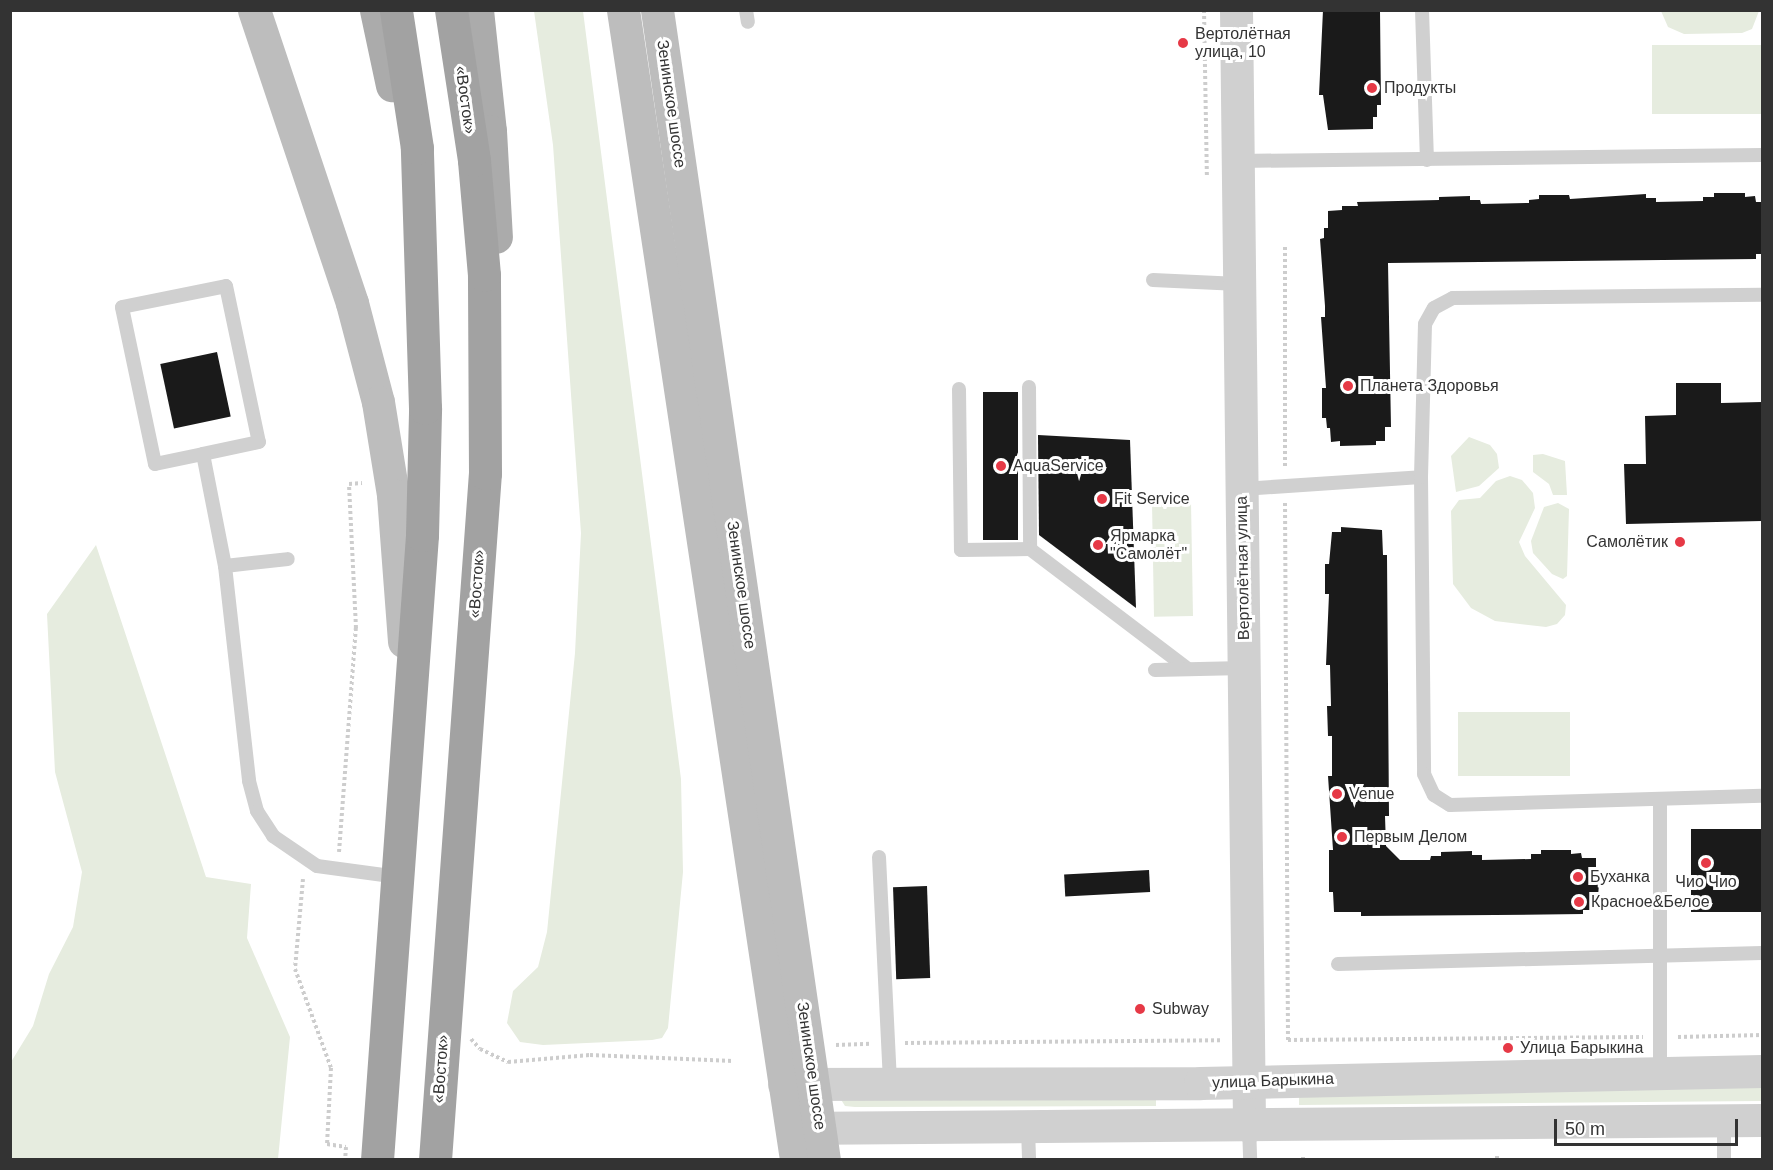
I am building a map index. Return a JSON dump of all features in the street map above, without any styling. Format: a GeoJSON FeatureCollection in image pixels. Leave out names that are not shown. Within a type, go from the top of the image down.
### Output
{"type":"FeatureCollection","features":[{"type":"Feature","properties":{"kind":"highway"},"geometry":{"type":"LineString","coordinates":[[377,1160],[422,535],[423,259],[417,148],[396,10]]}},
{"type":"Feature","properties":{"kind":"highway","name":"«Восток»"},"geometry":{"type":"LineString","coordinates":[[435,1160],[485,473],[484,275],[474,160],[451,10]]}},
{"type":"Feature","properties":{"kind":"main road"},"geometry":{"type":"LineString","coordinates":[[254,10],[352,303],[378,402],[393,495],[409,699]]}},
{"type":"Feature","properties":{"kind":"main road"},"geometry":{"type":"LineString","coordinates":[[376,10],[423,259]]}},
{"type":"Feature","properties":{"kind":"main road"},"geometry":{"type":"LineString","coordinates":[[477,10],[490,131],[497,261],[485,473]]}},
{"type":"Feature","properties":{"kind":"main road"},"geometry":{"type":"LineString","coordinates":[[623,10],[799,1084]]}},
{"type":"Feature","properties":{"kind":"main road","name":"Зенинское шоссе"},"geometry":{"type":"LineString","coordinates":[[657,10],[808,1144]]}},
{"type":"Feature","properties":{"kind":"street","name":"Вертолётная улица"},"geometry":{"type":"LineString","coordinates":[[1236,10],[1250,1126]]}},
{"type":"Feature","properties":{"kind":"street","name":"улица Барыкина"},"geometry":{"type":"LineString","coordinates":[[799,1084],[1249,1081],[1762,1071]]}},
{"type":"Feature","properties":{"kind":"street"},"geometry":{"type":"LineString","coordinates":[[808,1144],[1029,1144],[1250,1126],[1762,1120]]}},
{"type":"Feature","properties":{"kind":"lane"},"geometry":{"type":"LineString","coordinates":[[1422,10],[1427,160]]}},
{"type":"Feature","properties":{"kind":"lane"},"geometry":{"type":"LineString","coordinates":[[1238,161],[1762,154]]}},
{"type":"Feature","properties":{"kind":"lane"},"geometry":{"type":"LineString","coordinates":[[1153,280],[1239,284]]}},
{"type":"Feature","properties":{"kind":"lane"},"geometry":{"type":"LineString","coordinates":[[226,286],[259,442],[203,454],[155,464],[122,307],[226,286]]}},
{"type":"Feature","properties":{"kind":"lane"},"geometry":{"type":"LineString","coordinates":[[1762,295],[1453,298],[1434,308],[1425,324],[1421,477],[1424,774],[1434,795],[1450,805],[1762,796]]}},
{"type":"Feature","properties":{"kind":"lane"},"geometry":{"type":"LineString","coordinates":[[1029,387],[1030,549]]}},
{"type":"Feature","properties":{"kind":"lane"},"geometry":{"type":"LineString","coordinates":[[959,389],[961,550],[1030,549],[1188,669]]}},
{"type":"Feature","properties":{"kind":"lane"},"geometry":{"type":"LineString","coordinates":[[203,454],[225,566],[249,781],[257,811],[273,836],[292,852],[317,866],[398,876]]}},
{"type":"Feature","properties":{"kind":"lane"},"geometry":{"type":"LineString","coordinates":[[1242,489],[1421,477]]}},
{"type":"Feature","properties":{"kind":"lane"},"geometry":{"type":"LineString","coordinates":[[225,566],[288,559]]}},
{"type":"Feature","properties":{"kind":"lane"},"geometry":{"type":"LineString","coordinates":[[1155,670],[1244,669]]}},
{"type":"Feature","properties":{"kind":"lane"},"geometry":{"type":"LineString","coordinates":[[1660,800],[1658,958],[1660,1073]]}},
{"type":"Feature","properties":{"kind":"lane"},"geometry":{"type":"LineString","coordinates":[[879,856],[890,1084]]}},
{"type":"Feature","properties":{"kind":"lane"},"geometry":{"type":"LineString","coordinates":[[1338,964],[1658,958],[1762,953]]}},
{"type":"Feature","properties":{"kind":"lane"},"geometry":{"type":"LineString","coordinates":[[1724,1121],[1724,1160]]}},
{"type":"Feature","properties":{"kind":"lane"},"geometry":{"type":"LineString","coordinates":[[1250,1126],[1250,1160]]}},
{"type":"Feature","properties":{"kind":"path"},"geometry":{"type":"LineString","coordinates":[[1285,247],[1288,1040],[1762,1035]]}},
{"type":"Feature","properties":{"kind":"path"},"geometry":{"type":"LineString","coordinates":[[337,869],[356,628],[349,484]]}},
{"type":"Feature","properties":{"kind":"path"},"geometry":{"type":"LineString","coordinates":[[301,879],[295,969],[331,1068],[327,1144],[346,1147],[345,1160]]}},
{"type":"Feature","properties":{"kind":"path"},"geometry":{"type":"LineString","coordinates":[[445,1009],[480,1049],[508,1062],[590,1054],[733,1061]]}},
{"type":"Feature","properties":{"kind":"path"},"geometry":{"type":"LineString","coordinates":[[834,1045],[1221,1041]]}},
{"type":"Feature","properties":{"kind":"shaded area"},"geometry":{"type":"Polygon","coordinates":[[[1759,10],[1752,29],[1742,33],[1684,34],[1668,27],[1661,11],[1759,10]]]}},
{"type":"Feature","properties":{"kind":"shaded area"},"geometry":{"type":"Polygon","coordinates":[[[534,11],[583,11],[681,779],[683,872],[668,1028],[662,1038],[652,1040],[543,1045],[520,1042],[507,1023],[513,991],[538,967],[547,932],[575,653],[581,533],[553,145],[534,11]]]}},
{"type":"Feature","properties":{"kind":"shaded area"},"geometry":{"type":"Polygon","coordinates":[[[1652,45],[1762,45],[1762,114],[1652,114],[1652,45]]]}},
{"type":"Feature","properties":{"kind":"shaded area"},"geometry":{"type":"Polygon","coordinates":[[[1469,437],[1490,445],[1497,454],[1499,468],[1479,486],[1456,492],[1451,456],[1469,437]]]}},
{"type":"Feature","properties":{"kind":"shaded area"},"geometry":{"type":"Polygon","coordinates":[[[1543,454],[1565,461],[1567,495],[1553,495],[1549,484],[1533,472],[1533,455],[1543,454]]]}},
{"type":"Feature","properties":{"kind":"shaded area"},"geometry":{"type":"Polygon","coordinates":[[[1510,476],[1522,480],[1533,493],[1535,508],[1519,542],[1525,556],[1566,605],[1565,615],[1557,624],[1546,627],[1495,621],[1471,608],[1453,584],[1451,511],[1459,500],[1480,498],[1496,481],[1510,476]]]}},
{"type":"Feature","properties":{"kind":"shaded area"},"geometry":{"type":"Polygon","coordinates":[[[1191,502],[1193,616],[1154,617],[1152,503],[1191,502]]]}},
{"type":"Feature","properties":{"kind":"shaded area"},"geometry":{"type":"Polygon","coordinates":[[[1558,503],[1569,509],[1567,576],[1563,579],[1552,574],[1533,553],[1531,541],[1544,507],[1558,503]]]}},
{"type":"Feature","properties":{"kind":"shaded area"},"geometry":{"type":"Polygon","coordinates":[[[96,545],[206,877],[251,884],[247,938],[290,1037],[278,1159],[11,1159],[11,1062],[33,1026],[49,974],[73,927],[82,872],[55,772],[47,614],[96,545]]]}},
{"type":"Feature","properties":{"kind":"shaded area"},"geometry":{"type":"Polygon","coordinates":[[[1458,712],[1570,712],[1570,776],[1458,776],[1458,712]]]}},
{"type":"Feature","properties":{"kind":"shaded area"},"geometry":{"type":"Polygon","coordinates":[[[1762,1087],[1762,1101],[1299,1105],[1299,1093],[1762,1087]]]}},
{"type":"Feature","properties":{"kind":"shaded area"},"geometry":{"type":"Polygon","coordinates":[[[1156,1093],[1156,1106],[855,1107],[845,1106],[840,1098],[1156,1093]]]}},
{"type":"Feature","properties":{"kind":"building"},"geometry":{"type":"Polygon","coordinates":[[[1323,10],[1380,10],[1381,105],[1377,105],[1377,117],[1373,117],[1373,129],[1328,130],[1323,95],[1319,95],[1323,10]]]}},
{"type":"Feature","properties":{"kind":"building"},"geometry":{"type":"Polygon","coordinates":[[[1714,193],[1745,193],[1745,197],[1755,196],[1756,202],[1762,202],[1762,254],[1756,254],[1756,259],[1388,263],[1391,427],[1385,427],[1385,441],[1376,441],[1376,445],[1340,446],[1340,441],[1331,442],[1330,428],[1327,428],[1326,418],[1322,418],[1322,388],[1326,388],[1321,317],[1325,317],[1325,306],[1320,239],[1324,238],[1324,228],[1328,228],[1328,211],[1342,210],[1342,206],[1358,206],[1357,202],[1439,200],[1439,197],[1470,196],[1470,200],[1480,200],[1481,204],[1529,203],[1529,200],[1539,199],[1539,195],[1569,195],[1570,199],[1646,194],[1646,198],[1656,198],[1656,202],[1703,201],[1703,197],[1714,197],[1714,193]]]}},
{"type":"Feature","properties":{"kind":"building"},"geometry":{"type":"Polygon","coordinates":[[[217,352],[231,417],[174,429],[160,364],[217,352]]]}},
{"type":"Feature","properties":{"kind":"building"},"geometry":{"type":"Polygon","coordinates":[[[1676,383],[1721,383],[1721,403],[1762,402],[1762,521],[1626,524],[1624,464],[1646,464],[1645,416],[1676,415],[1676,383]]]}},
{"type":"Feature","properties":{"kind":"building","name":"AquaService"},"geometry":{"type":"Polygon","coordinates":[[[983,392],[1018,392],[1018,540],[983,540],[983,392]]]}},
{"type":"Feature","properties":{"kind":"building"},"geometry":{"type":"Polygon","coordinates":[[[1038,435],[1130,440],[1136,608],[1039,535],[1038,435]]]}},
{"type":"Feature","properties":{"kind":"building"},"geometry":{"type":"Polygon","coordinates":[[[1341,527],[1382,530],[1383,555],[1387,555],[1389,816],[1385,816],[1386,846],[1400,860],[1430,860],[1431,856],[1441,856],[1441,852],[1472,851],[1472,855],[1482,855],[1482,860],[1531,859],[1531,854],[1541,854],[1541,850],[1571,850],[1571,854],[1581,853],[1582,858],[1596,858],[1596,870],[1600,870],[1597,910],[1583,910],[1583,914],[1495,915],[1361,916],[1361,912],[1334,912],[1333,892],[1329,892],[1329,850],[1333,850],[1328,776],[1332,776],[1332,736],[1328,736],[1327,706],[1331,706],[1330,665],[1326,665],[1329,594],[1325,594],[1325,564],[1329,564],[1332,532],[1341,532],[1341,527]]]}},
{"type":"Feature","properties":{"kind":"building"},"geometry":{"type":"Polygon","coordinates":[[[1691,829],[1762,829],[1762,912],[1691,912],[1691,829]]]}},
{"type":"Feature","properties":{"kind":"building"},"geometry":{"type":"Polygon","coordinates":[[[1149,870],[1150,892],[1065,896],[1064,874],[1149,870]]]}},
{"type":"Feature","properties":{"kind":"building"},"geometry":{"type":"Polygon","coordinates":[[[927,886],[930,978],[896,979],[893,887],[927,886]]]}},
{"type":"Feature","properties":{"kind":"place","name":"Вертолётная улица, 10"},"geometry":{"type":"Point","coordinates":[1183,43]}},
{"type":"Feature","properties":{"kind":"place","name":"Продукты"},"geometry":{"type":"Point","coordinates":[1372,88]}},
{"type":"Feature","properties":{"kind":"place","name":"Планета Здоровья"},"geometry":{"type":"Point","coordinates":[1348,386]}},
{"type":"Feature","properties":{"kind":"place","name":"AquaService"},"geometry":{"type":"Point","coordinates":[1001,466]}},
{"type":"Feature","properties":{"kind":"place","name":"Fit Service"},"geometry":{"type":"Point","coordinates":[1102,499]}},
{"type":"Feature","properties":{"kind":"place","name":"Самолётик"},"geometry":{"type":"Point","coordinates":[1680,542]}},
{"type":"Feature","properties":{"kind":"place","name":"Ярмарка \"Самолёт\""},"geometry":{"type":"Point","coordinates":[1098,545]}},
{"type":"Feature","properties":{"kind":"place","name":"Venue"},"geometry":{"type":"Point","coordinates":[1337,794]}},
{"type":"Feature","properties":{"kind":"place","name":"Первым Делом"},"geometry":{"type":"Point","coordinates":[1342,837]}},
{"type":"Feature","properties":{"kind":"place","name":"Чио Чио"},"geometry":{"type":"Point","coordinates":[1706,863]}},
{"type":"Feature","properties":{"kind":"place","name":"Буханка"},"geometry":{"type":"Point","coordinates":[1578,877]}},
{"type":"Feature","properties":{"kind":"place","name":"Красное&Белое"},"geometry":{"type":"Point","coordinates":[1579,902]}},
{"type":"Feature","properties":{"kind":"place","name":"Subway"},"geometry":{"type":"Point","coordinates":[1140,1009]}},
{"type":"Feature","properties":{"kind":"place","name":"Улица Барыкина"},"geometry":{"type":"Point","coordinates":[1508,1048]}}]}
